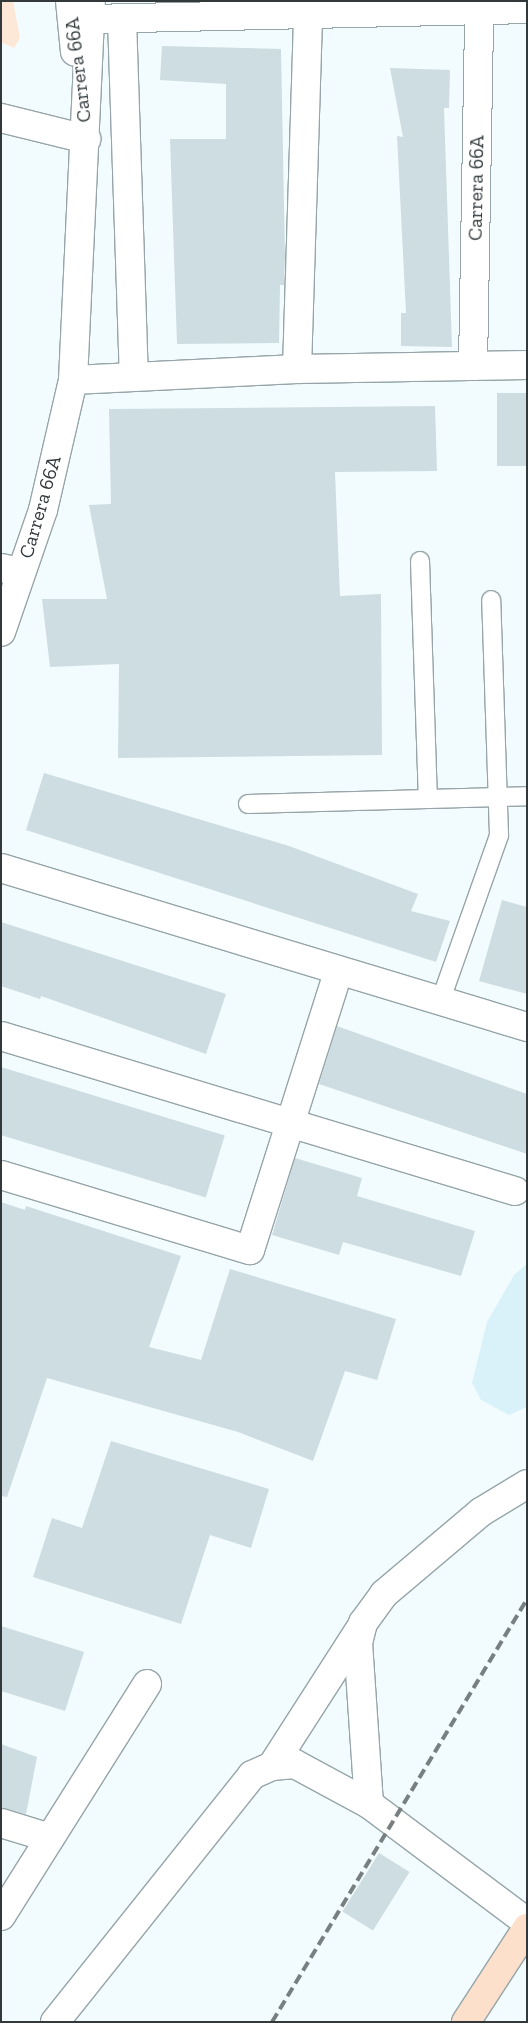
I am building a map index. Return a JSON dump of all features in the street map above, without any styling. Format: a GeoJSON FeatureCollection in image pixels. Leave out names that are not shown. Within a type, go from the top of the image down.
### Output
{"type":"FeatureCollection","features":[{"type":"Feature","properties":{"kind":"main road"},"geometry":{"type":"LineString","coordinates":[[466,2022],[527,1928]]}},
{"type":"Feature","properties":{"kind":"street","name":"Carrera 66A"},"geometry":{"type":"LineString","coordinates":[[70,1],[86,139]]}},
{"type":"Feature","properties":{"kind":"street","name":"Carrera 66A"},"geometry":{"type":"LineString","coordinates":[[473,366],[479,9]]}},
{"type":"Feature","properties":{"kind":"street","name":"Carrera 66A"},"geometry":{"type":"LineString","coordinates":[[1,632],[11,570],[43,510],[73,380],[91,10],[122,18],[527,9]]}},
{"type":"Feature","properties":{"kind":"street"},"geometry":{"type":"LineString","coordinates":[[298,369],[308,15]]}},
{"type":"Feature","properties":{"kind":"street"},"geometry":{"type":"LineString","coordinates":[[122,18],[134,377]]}},
{"type":"Feature","properties":{"kind":"street"},"geometry":{"type":"LineString","coordinates":[[1,118],[86,139]]}},
{"type":"Feature","properties":{"kind":"street"},"geometry":{"type":"LineString","coordinates":[[73,380],[298,369],[527,365]]}},
{"type":"Feature","properties":{"kind":"street"},"geometry":{"type":"LineString","coordinates":[[1,868],[338,972],[527,1027]]}},
{"type":"Feature","properties":{"kind":"street"},"geometry":{"type":"LineString","coordinates":[[1,1175],[250,1250],[338,972]]}},
{"type":"Feature","properties":{"kind":"street"},"geometry":{"type":"LineString","coordinates":[[1,1036],[515,1191]]}},
{"type":"Feature","properties":{"kind":"street"},"geometry":{"type":"LineString","coordinates":[[272,1766],[384,1594],[481,1512],[527,1484]]}},
{"type":"Feature","properties":{"kind":"street"},"geometry":{"type":"LineString","coordinates":[[364,1623],[358,1643],[369,1804]]}},
{"type":"Feature","properties":{"kind":"street"},"geometry":{"type":"LineString","coordinates":[[1,1916],[147,1684]]}},
{"type":"Feature","properties":{"kind":"street"},"geometry":{"type":"LineString","coordinates":[[55,2022],[252,1775],[272,1766],[295,1764],[369,1804],[527,1922]]}},
{"type":"Feature","properties":{"kind":"street"},"geometry":{"type":"LineString","coordinates":[[1,1823],[50,1838]]}},
{"type":"Feature","properties":{"kind":"lane"},"geometry":{"type":"LineString","coordinates":[[420,561],[428,799]]}},
{"type":"Feature","properties":{"kind":"lane"},"geometry":{"type":"LineString","coordinates":[[440,1002],[498,835],[491,600]]}},
{"type":"Feature","properties":{"kind":"lane"},"geometry":{"type":"LineString","coordinates":[[248,804],[527,796]]}},
{"type":"Feature","properties":{"kind":"shaded area"},"geometry":{"type":"Polygon","coordinates":[[[1,1],[13,1],[20,38],[14,48],[1,42],[1,1]]]}},
{"type":"Feature","properties":{"kind":"shaded area"},"geometry":{"type":"Polygon","coordinates":[[[527,1264],[527,1407],[509,1415],[481,1400],[472,1383],[487,1322],[514,1275],[527,1264]]]}},
{"type":"Feature","properties":{"kind":"building"},"geometry":{"type":"Polygon","coordinates":[[[162,46],[281,49],[285,257],[284,285],[280,285],[279,343],[177,344],[170,139],[226,139],[226,84],[160,80],[162,46]]]}},
{"type":"Feature","properties":{"kind":"building"},"geometry":{"type":"Polygon","coordinates":[[[390,68],[450,70],[449,108],[444,108],[452,347],[401,346],[401,313],[406,313],[397,136],[403,137],[390,68]]]}},
{"type":"Feature","properties":{"kind":"building"},"geometry":{"type":"Polygon","coordinates":[[[497,393],[527,393],[527,466],[497,466],[497,393]]]}},
{"type":"Feature","properties":{"kind":"building"},"geometry":{"type":"Polygon","coordinates":[[[435,406],[437,471],[335,472],[340,596],[381,594],[382,755],[118,758],[119,664],[50,667],[42,599],[107,599],[89,505],[111,504],[109,409],[435,406]]]}},
{"type":"Feature","properties":{"kind":"building"},"geometry":{"type":"Polygon","coordinates":[[[44,773],[289,846],[418,894],[411,911],[450,921],[436,962],[26,830],[44,773]]]}},
{"type":"Feature","properties":{"kind":"building"},"geometry":{"type":"Polygon","coordinates":[[[502,900],[527,907],[527,994],[479,981],[502,900]]]}},
{"type":"Feature","properties":{"kind":"building"},"geometry":{"type":"Polygon","coordinates":[[[1,922],[226,994],[206,1054],[41,996],[40,999],[1,986],[1,922]]]}},
{"type":"Feature","properties":{"kind":"building"},"geometry":{"type":"Polygon","coordinates":[[[337,1026],[527,1094],[527,1154],[319,1084],[337,1026]]]}},
{"type":"Feature","properties":{"kind":"building"},"geometry":{"type":"Polygon","coordinates":[[[1,1067],[225,1135],[206,1198],[1,1135],[1,1067]]]}},
{"type":"Feature","properties":{"kind":"building"},"geometry":{"type":"Polygon","coordinates":[[[295,1158],[362,1178],[357,1196],[475,1231],[461,1276],[343,1242],[339,1255],[272,1235],[295,1158]]]}},
{"type":"Feature","properties":{"kind":"building"},"geometry":{"type":"Polygon","coordinates":[[[1,1202],[25,1210],[26,1206],[181,1256],[149,1347],[201,1360],[230,1269],[396,1319],[377,1380],[345,1371],[313,1461],[238,1432],[47,1378],[7,1497],[1,1496],[1,1202]]]}},
{"type":"Feature","properties":{"kind":"building"},"geometry":{"type":"Polygon","coordinates":[[[111,1441],[269,1489],[251,1548],[210,1535],[181,1624],[33,1577],[52,1518],[82,1528],[111,1441]]]}},
{"type":"Feature","properties":{"kind":"building"},"geometry":{"type":"Polygon","coordinates":[[[1,1626],[84,1652],[65,1711],[1,1691],[1,1626]]]}},
{"type":"Feature","properties":{"kind":"building"},"geometry":{"type":"Polygon","coordinates":[[[1,1744],[37,1757],[26,1814],[1,1808],[1,1744]]]}},
{"type":"Feature","properties":{"kind":"building"},"geometry":{"type":"Polygon","coordinates":[[[379,1853],[410,1872],[373,1931],[342,1912],[379,1853]]]}},
{"type":"Feature","properties":{"kind":"railway"},"geometry":{"type":"LineString","coordinates":[[272,2022],[527,1600]]}}]}
